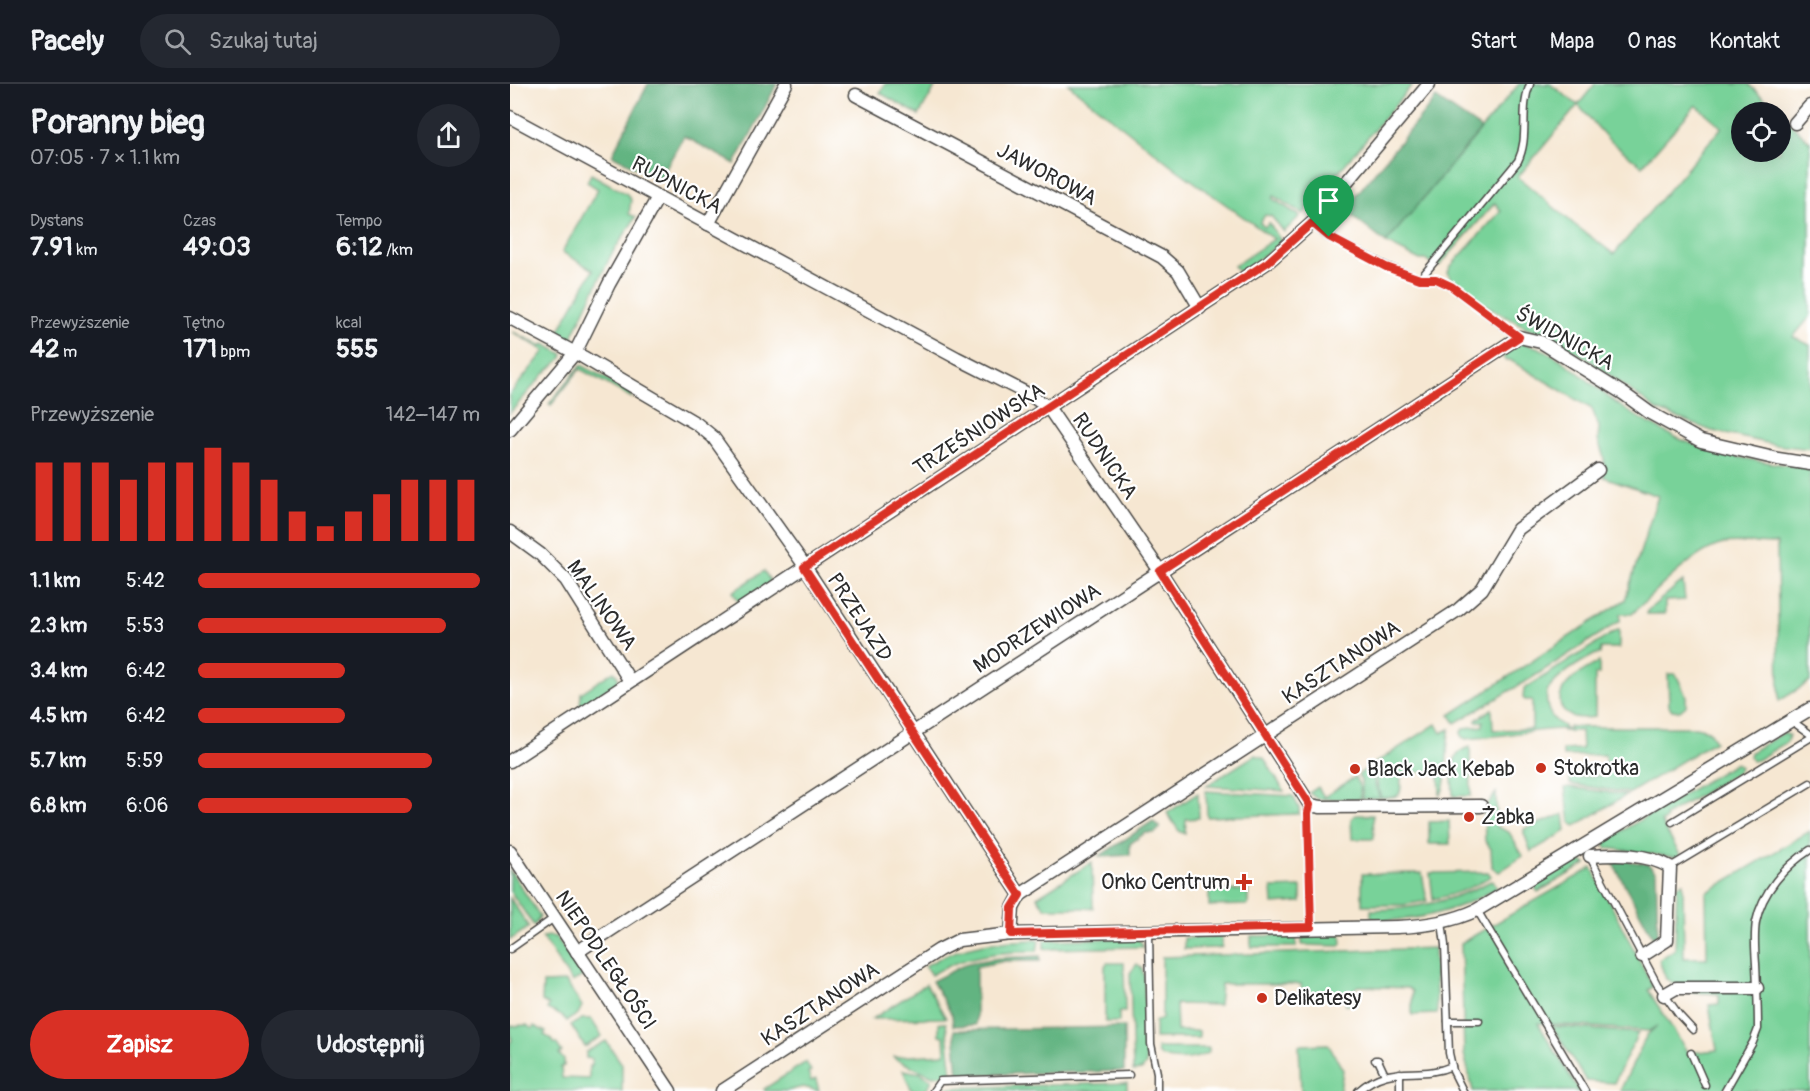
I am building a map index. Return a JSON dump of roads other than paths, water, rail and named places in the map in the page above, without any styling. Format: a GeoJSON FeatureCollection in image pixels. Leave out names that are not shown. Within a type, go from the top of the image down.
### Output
{"type":"FeatureCollection","features":[{"type":"Feature","properties":{"kind":"street"},"geometry":{"type":"LineString","coordinates":[[708,224],[786,84]]}},
{"type":"Feature","properties":{"kind":"street","name":"TRZEŚNIOWSKA"},"geometry":{"type":"LineString","coordinates":[[510,760],[1268,262],[1312,223],[1430,84]]}},
{"type":"Feature","properties":{"kind":"street","name":"JAWOROWA"},"geometry":{"type":"LineString","coordinates":[[856,95],[1162,257],[1178,272],[1200,308]]}},
{"type":"Feature","properties":{"kind":"street"},"geometry":{"type":"LineString","coordinates":[[1795,123],[1810,106]]}},
{"type":"Feature","properties":{"kind":"street","name":"RUDNICKA"},"geometry":{"type":"LineString","coordinates":[[510,117],[1030,395],[1047,407],[1063,427],[1160,571],[1310,805]]}},
{"type":"Feature","properties":{"kind":"street"},"geometry":{"type":"LineString","coordinates":[[510,430],[575,353],[609,284],[658,197]]}},
{"type":"Feature","properties":{"kind":"street","name":"PRZEJAZD"},"geometry":{"type":"LineString","coordinates":[[510,318],[575,353],[696,424],[713,437],[737,468],[804,567],[1020,895]]}},
{"type":"Feature","properties":{"kind":"street","name":"ŚWIDNICKA"},"geometry":{"type":"LineString","coordinates":[[1519,337],[1541,342],[1650,413],[1701,441],[1810,464]]}},
{"type":"Feature","properties":{"kind":"street","name":"MODRZEWIOWA"},"geometry":{"type":"LineString","coordinates":[[577,952],[1519,337]]}},
{"type":"Feature","properties":{"kind":"street","name":"KASZTANOWA"},"geometry":{"type":"LineString","coordinates":[[1020,895],[1458,610],[1482,589],[1518,529],[1598,470]]}},
{"type":"Feature","properties":{"kind":"street","name":"MALINOWA"},"geometry":{"type":"LineString","coordinates":[[510,532],[540,554],[566,580],[630,681]]}},
{"type":"Feature","properties":{"kind":"street","name":"KASZTANOWA"},"geometry":{"type":"LineString","coordinates":[[722,1091],[939,950],[959,940],[1011,934],[1397,927],[1442,922],[1477,910],[1587,851],[1810,709]]}},
{"type":"Feature","properties":{"kind":"street"},"geometry":{"type":"LineString","coordinates":[[1310,805],[1321,807],[1481,806]]}},
{"type":"Feature","properties":{"kind":"street","name":"NIEPODLEGŁOŚCI"},"geometry":{"type":"LineString","coordinates":[[510,851],[670,1091]]}},
{"type":"Feature","properties":{"kind":"street"},"geometry":{"type":"LineString","coordinates":[[1587,851],[1659,861],[1670,867],[1667,940],[1642,956]]}},
{"type":"Feature","properties":{"kind":"street"},"geometry":{"type":"LineString","coordinates":[[1011,934],[1012,908],[1020,895]]}},
{"type":"Feature","properties":{"kind":"street"},"geometry":{"type":"LineString","coordinates":[[1664,995],[1676,988],[1757,988]]}},
{"type":"Feature","properties":{"kind":"lane"},"geometry":{"type":"LineString","coordinates":[[1420,279],[1518,161],[1525,142],[1523,113],[1530,84]]}},
{"type":"Feature","properties":{"kind":"lane","name":"ŚWIDNICKA"},"geometry":{"type":"LineString","coordinates":[[1312,223],[1329,237],[1386,267],[1420,279],[1436,279],[1451,286],[1519,337]]}},
{"type":"Feature","properties":{"kind":"lane"},"geometry":{"type":"LineString","coordinates":[[1672,822],[1810,736],[1791,720]]}},
{"type":"Feature","properties":{"kind":"lane"},"geometry":{"type":"LineString","coordinates":[[1670,867],[1810,783]]}},
{"type":"Feature","properties":{"kind":"lane"},"geometry":{"type":"LineString","coordinates":[[1310,805],[1308,813],[1311,927]]}},
{"type":"Feature","properties":{"kind":"lane"},"geometry":{"type":"LineString","coordinates":[[1725,1091],[1758,1029],[1756,923],[1762,905],[1781,874],[1797,858],[1810,850]]}},
{"type":"Feature","properties":{"kind":"lane"},"geometry":{"type":"LineString","coordinates":[[1587,851],[1664,995],[1693,1030]]}},
{"type":"Feature","properties":{"kind":"lane"},"geometry":{"type":"LineString","coordinates":[[1477,910],[1585,1091]]}},
{"type":"Feature","properties":{"kind":"lane"},"geometry":{"type":"LineString","coordinates":[[510,949],[554,918]]}},
{"type":"Feature","properties":{"kind":"lane"},"geometry":{"type":"LineString","coordinates":[[1442,922],[1452,1066],[1463,1091]]}},
{"type":"Feature","properties":{"kind":"lane"},"geometry":{"type":"LineString","coordinates":[[1149,931],[1151,1044],[1157,1073],[1157,1091]]}},
{"type":"Feature","properties":{"kind":"lane"},"geometry":{"type":"LineString","coordinates":[[1448,1021],[1479,1021]]}},
{"type":"Feature","properties":{"kind":"lane"},"geometry":{"type":"LineString","coordinates":[[1690,1053],[1706,1085]]}},
{"type":"Feature","properties":{"kind":"lane"},"geometry":{"type":"LineString","coordinates":[[1375,1060],[1385,1075]]}},
{"type":"Feature","properties":{"kind":"lane"},"geometry":{"type":"LineString","coordinates":[[1358,1091],[1370,1081],[1385,1075],[1442,1071],[1452,1066]]}},
{"type":"Feature","properties":{"kind":"lane"},"geometry":{"type":"LineString","coordinates":[[1400,1073],[1400,1091]]}},
{"type":"Feature","properties":{"kind":"lane"},"geometry":{"type":"LineString","coordinates":[[933,1091],[940,1081],[1129,1075]]}},
{"type":"Feature","properties":{"kind":"place","name":"Stokrotka"},"geometry":{"type":"Point","coordinates":[1541,768]}},
{"type":"Feature","properties":{"kind":"place","name":"Black Jack Kebab"},"geometry":{"type":"Point","coordinates":[1355,769]}},
{"type":"Feature","properties":{"kind":"place","name":"Żabka"},"geometry":{"type":"Point","coordinates":[1469,817]}},
{"type":"Feature","properties":{"kind":"place","name":"Onko Centrum"},"geometry":{"type":"Point","coordinates":[1244,882]}},
{"type":"Feature","properties":{"kind":"place","name":"Delikatesy"},"geometry":{"type":"Point","coordinates":[1262,998]}}]}
